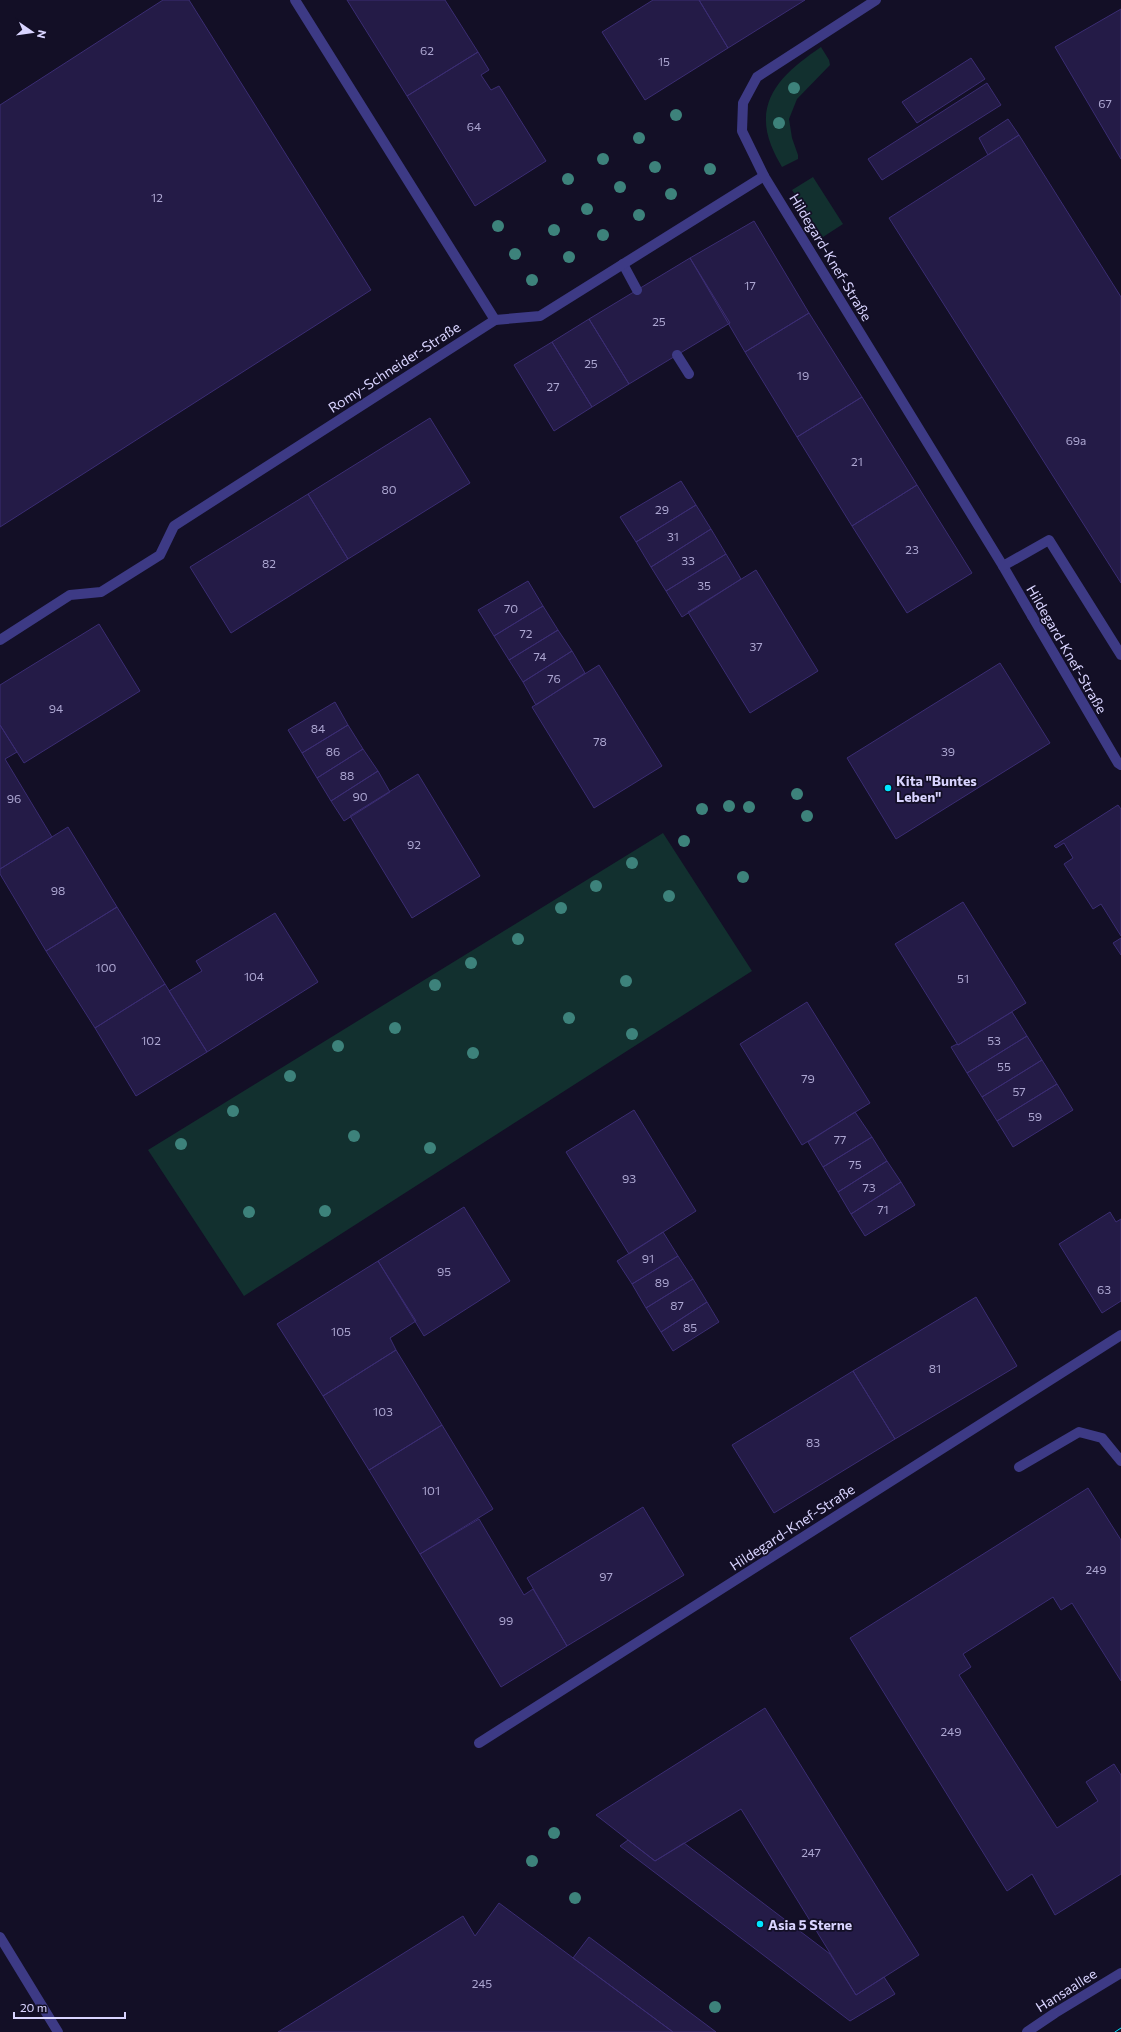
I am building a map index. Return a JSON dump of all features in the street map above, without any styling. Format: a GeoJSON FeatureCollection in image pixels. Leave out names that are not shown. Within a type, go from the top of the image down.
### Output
{"type":"FeatureCollection","features":[{"type":"Feature","properties":{"kind":"street"},"geometry":{"type":"LineString","coordinates":[[295,0],[494,320],[540,316],[764,176]]}},
{"type":"Feature","properties":{"kind":"street","name":"Hildegard-Knef-Straße"},"geometry":{"type":"LineString","coordinates":[[876,0],[757,77],[743,103],[742,132],[764,176],[1003,566],[1118,763],[1121,765]]}},
{"type":"Feature","properties":{"kind":"street"},"geometry":{"type":"LineString","coordinates":[[623,264],[637,290]]}},
{"type":"Feature","properties":{"kind":"street","name":"Romy-Schneider-Straße"},"geometry":{"type":"LineString","coordinates":[[0,640],[70,595],[101,592],[160,555],[174,526],[494,320]]}},
{"type":"Feature","properties":{"kind":"street"},"geometry":{"type":"LineString","coordinates":[[677,355],[689,374]]}},
{"type":"Feature","properties":{"kind":"street"},"geometry":{"type":"LineString","coordinates":[[1003,566],[1050,540],[1121,655]]}},
{"type":"Feature","properties":{"kind":"street","name":"Hildegard-Knef-Straße"},"geometry":{"type":"LineString","coordinates":[[479,1743],[1121,1335]]}},
{"type":"Feature","properties":{"kind":"street"},"geometry":{"type":"LineString","coordinates":[[1019,1467],[1080,1432],[1102,1438],[1121,1461]]}},
{"type":"Feature","properties":{"kind":"street"},"geometry":{"type":"LineString","coordinates":[[0,1937],[58,2032]]}},
{"type":"Feature","properties":{"kind":"street","name":"Hansaallee"},"geometry":{"type":"LineString","coordinates":[[1027,2032],[1054,2013],[1121,1973]]}},
{"type":"Feature","properties":{"kind":"green space"},"geometry":{"type":"Polygon","coordinates":[[[821,47],[829,60],[830,65],[797,99],[789,119],[792,138],[798,159],[782,167],[772,148],[767,128],[766,113],[770,100],[776,87],[785,76],[821,47]]]}},
{"type":"Feature","properties":{"kind":"green space"},"geometry":{"type":"Polygon","coordinates":[[[813,177],[843,224],[823,237],[792,190],[813,177]]]}},
{"type":"Feature","properties":{"kind":"green space"},"geometry":{"type":"Polygon","coordinates":[[[663,833],[752,971],[244,1296],[148,1150],[663,833]]]}},
{"type":"Feature","properties":{"kind":"building"},"geometry":{"type":"Polygon","coordinates":[[[163,0],[189,0],[371,290],[0,527],[0,105],[163,0]]]}},
{"type":"Feature","properties":{"kind":"building"},"geometry":{"type":"Polygon","coordinates":[[[347,0],[445,0],[478,52],[407,96],[347,0]]]}},
{"type":"Feature","properties":{"kind":"building"},"geometry":{"type":"Polygon","coordinates":[[[653,0],[699,0],[728,48],[645,100],[602,32],[653,0]]]}},
{"type":"Feature","properties":{"kind":"building"},"geometry":{"type":"Polygon","coordinates":[[[699,0],[805,0],[728,48],[699,0]]]}},
{"type":"Feature","properties":{"kind":"building"},"geometry":{"type":"Polygon","coordinates":[[[1121,9],[1121,159],[1055,47],[1121,9]]]}},
{"type":"Feature","properties":{"kind":"building"},"geometry":{"type":"Polygon","coordinates":[[[478,52],[489,70],[481,75],[491,90],[499,86],[546,161],[475,206],[407,96],[478,52]]]}},
{"type":"Feature","properties":{"kind":"building"},"geometry":{"type":"Polygon","coordinates":[[[971,58],[985,79],[917,123],[902,102],[971,58]]]}},
{"type":"Feature","properties":{"kind":"building"},"geometry":{"type":"Polygon","coordinates":[[[987,83],[1001,105],[882,180],[868,159],[987,83]]]}},
{"type":"Feature","properties":{"kind":"building"},"geometry":{"type":"Polygon","coordinates":[[[1008,119],[1019,135],[988,155],[979,138],[1008,119]]]}},
{"type":"Feature","properties":{"kind":"building"},"geometry":{"type":"Polygon","coordinates":[[[1019,135],[1121,297],[1121,583],[889,218],[1019,135]]]}},
{"type":"Feature","properties":{"kind":"building"},"geometry":{"type":"Polygon","coordinates":[[[754,221],[809,313],[745,352],[690,258],[754,221]]]}},
{"type":"Feature","properties":{"kind":"building"},"geometry":{"type":"Polygon","coordinates":[[[690,258],[730,323],[629,384],[589,319],[690,258]]]}},
{"type":"Feature","properties":{"kind":"building"},"geometry":{"type":"Polygon","coordinates":[[[809,313],[862,397],[797,437],[745,352],[809,313]]]}},
{"type":"Feature","properties":{"kind":"building"},"geometry":{"type":"Polygon","coordinates":[[[589,319],[629,384],[592,407],[552,342],[589,319]]]}},
{"type":"Feature","properties":{"kind":"building"},"geometry":{"type":"Polygon","coordinates":[[[552,342],[592,407],[554,431],[514,365],[552,342]]]}},
{"type":"Feature","properties":{"kind":"building"},"geometry":{"type":"Polygon","coordinates":[[[862,397],[917,485],[852,526],[797,437],[862,397]]]}},
{"type":"Feature","properties":{"kind":"building"},"geometry":{"type":"Polygon","coordinates":[[[430,418],[470,483],[348,559],[308,494],[430,418]]]}},
{"type":"Feature","properties":{"kind":"building"},"geometry":{"type":"Polygon","coordinates":[[[681,481],[696,505],[636,542],[620,517],[681,481]]]}},
{"type":"Feature","properties":{"kind":"building"},"geometry":{"type":"Polygon","coordinates":[[[917,485],[972,573],[907,613],[852,526],[917,485]]]}},
{"type":"Feature","properties":{"kind":"building"},"geometry":{"type":"Polygon","coordinates":[[[308,494],[348,559],[231,633],[190,567],[308,494]]]}},
{"type":"Feature","properties":{"kind":"building"},"geometry":{"type":"Polygon","coordinates":[[[696,505],[711,529],[651,567],[636,542],[696,505]]]}},
{"type":"Feature","properties":{"kind":"building"},"geometry":{"type":"Polygon","coordinates":[[[711,529],[726,554],[666,591],[651,567],[711,529]]]}},
{"type":"Feature","properties":{"kind":"building"},"geometry":{"type":"Polygon","coordinates":[[[726,554],[741,579],[682,617],[666,591],[726,554]]]}},
{"type":"Feature","properties":{"kind":"building"},"geometry":{"type":"Polygon","coordinates":[[[756,570],[818,671],[750,713],[688,612],[756,570]]]}},
{"type":"Feature","properties":{"kind":"building"},"geometry":{"type":"Polygon","coordinates":[[[528,581],[543,606],[494,636],[478,610],[528,581]]]}},
{"type":"Feature","properties":{"kind":"building"},"geometry":{"type":"Polygon","coordinates":[[[543,606],[558,630],[509,660],[494,636],[543,606]]]}},
{"type":"Feature","properties":{"kind":"building"},"geometry":{"type":"Polygon","coordinates":[[[99,624],[140,691],[24,763],[0,725],[0,685],[99,624]]]}},
{"type":"Feature","properties":{"kind":"building"},"geometry":{"type":"Polygon","coordinates":[[[558,630],[572,651],[523,682],[509,660],[558,630]]]}},
{"type":"Feature","properties":{"kind":"building"},"geometry":{"type":"Polygon","coordinates":[[[572,651],[585,673],[536,705],[523,682],[572,651]]]}},
{"type":"Feature","properties":{"kind":"building"},"geometry":{"type":"Polygon","coordinates":[[[1000,663],[1050,743],[896,839],[847,758],[1000,663]]]}},
{"type":"Feature","properties":{"kind":"building"},"geometry":{"type":"Polygon","coordinates":[[[599,665],[662,766],[594,808],[532,707],[599,665]]]}},
{"type":"Feature","properties":{"kind":"building"},"geometry":{"type":"Polygon","coordinates":[[[335,702],[348,725],[302,753],[288,730],[335,702]]]}},
{"type":"Feature","properties":{"kind":"building"},"geometry":{"type":"Polygon","coordinates":[[[0,725],[17,752],[5,759],[52,837],[0,869],[0,725]]]}},
{"type":"Feature","properties":{"kind":"building"},"geometry":{"type":"Polygon","coordinates":[[[348,725],[363,749],[317,778],[302,753],[348,725]]]}},
{"type":"Feature","properties":{"kind":"building"},"geometry":{"type":"Polygon","coordinates":[[[363,749],[378,771],[331,801],[317,778],[363,749]]]}},
{"type":"Feature","properties":{"kind":"building"},"geometry":{"type":"Polygon","coordinates":[[[378,771],[390,792],[344,821],[331,801],[378,771]]]}},
{"type":"Feature","properties":{"kind":"building"},"geometry":{"type":"Polygon","coordinates":[[[418,774],[480,876],[412,918],[350,816],[418,774]]]}},
{"type":"Feature","properties":{"kind":"building"},"geometry":{"type":"Polygon","coordinates":[[[1118,805],[1121,809],[1121,936],[1101,904],[1093,909],[1064,864],[1073,858],[1064,843],[1056,848],[1054,846],[1118,805]]]}},
{"type":"Feature","properties":{"kind":"building"},"geometry":{"type":"Polygon","coordinates":[[[68,827],[117,907],[46,951],[0,874],[0,869],[68,827]]]}},
{"type":"Feature","properties":{"kind":"building"},"geometry":{"type":"Polygon","coordinates":[[[963,902],[1026,1003],[958,1045],[895,944],[963,902]]]}},
{"type":"Feature","properties":{"kind":"building"},"geometry":{"type":"Polygon","coordinates":[[[117,907],[165,984],[95,1028],[46,951],[117,907]]]}},
{"type":"Feature","properties":{"kind":"building"},"geometry":{"type":"Polygon","coordinates":[[[275,913],[318,982],[207,1052],[169,991],[202,971],[196,961],[275,913]]]}},
{"type":"Feature","properties":{"kind":"building"},"geometry":{"type":"Polygon","coordinates":[[[1121,938],[1121,955],[1113,943],[1121,938]]]}},
{"type":"Feature","properties":{"kind":"building"},"geometry":{"type":"Polygon","coordinates":[[[165,984],[207,1052],[136,1096],[95,1028],[165,984]]]}},
{"type":"Feature","properties":{"kind":"building"},"geometry":{"type":"Polygon","coordinates":[[[807,1002],[870,1103],[802,1145],[740,1044],[807,1002]]]}},
{"type":"Feature","properties":{"kind":"building"},"geometry":{"type":"Polygon","coordinates":[[[1012,1012],[1027,1036],[967,1073],[951,1047],[957,1044],[958,1045],[1012,1012]]]}},
{"type":"Feature","properties":{"kind":"building"},"geometry":{"type":"Polygon","coordinates":[[[1027,1036],[1042,1060],[982,1097],[967,1073],[1027,1036]]]}},
{"type":"Feature","properties":{"kind":"building"},"geometry":{"type":"Polygon","coordinates":[[[1042,1060],[1057,1084],[997,1121],[982,1097],[1042,1060]]]}},
{"type":"Feature","properties":{"kind":"building"},"geometry":{"type":"Polygon","coordinates":[[[1057,1084],[1073,1110],[1013,1147],[997,1121],[1057,1084]]]}},
{"type":"Feature","properties":{"kind":"building"},"geometry":{"type":"Polygon","coordinates":[[[634,1110],[696,1211],[629,1254],[566,1152],[634,1110]]]}},
{"type":"Feature","properties":{"kind":"building"},"geometry":{"type":"Polygon","coordinates":[[[855,1112],[872,1137],[823,1167],[808,1142],[855,1112]]]}},
{"type":"Feature","properties":{"kind":"building"},"geometry":{"type":"Polygon","coordinates":[[[872,1137],[887,1161],[838,1192],[823,1167],[872,1137]]]}},
{"type":"Feature","properties":{"kind":"building"},"geometry":{"type":"Polygon","coordinates":[[[887,1161],[901,1182],[851,1214],[838,1192],[887,1161]]]}},
{"type":"Feature","properties":{"kind":"building"},"geometry":{"type":"Polygon","coordinates":[[[901,1182],[915,1205],[865,1236],[851,1214],[901,1182]]]}},
{"type":"Feature","properties":{"kind":"building"},"geometry":{"type":"Polygon","coordinates":[[[464,1207],[510,1281],[424,1336],[378,1261],[464,1207]]]}},
{"type":"Feature","properties":{"kind":"building"},"geometry":{"type":"Polygon","coordinates":[[[1110,1212],[1116,1222],[1121,1219],[1121,1301],[1102,1313],[1059,1244],[1110,1212]]]}},
{"type":"Feature","properties":{"kind":"building"},"geometry":{"type":"Polygon","coordinates":[[[663,1232],[678,1256],[632,1284],[617,1261],[663,1232]]]}},
{"type":"Feature","properties":{"kind":"building"},"geometry":{"type":"Polygon","coordinates":[[[678,1256],[693,1279],[646,1308],[632,1284],[678,1256]]]}},
{"type":"Feature","properties":{"kind":"building"},"geometry":{"type":"Polygon","coordinates":[[[378,1261],[416,1321],[390,1338],[396,1350],[323,1396],[277,1324],[378,1261]]]}},
{"type":"Feature","properties":{"kind":"building"},"geometry":{"type":"Polygon","coordinates":[[[693,1279],[707,1302],[661,1332],[646,1308],[693,1279]]]}},
{"type":"Feature","properties":{"kind":"building"},"geometry":{"type":"Polygon","coordinates":[[[976,1297],[1017,1366],[895,1439],[853,1371],[976,1297]]]}},
{"type":"Feature","properties":{"kind":"building"},"geometry":{"type":"Polygon","coordinates":[[[707,1302],[719,1322],[673,1351],[661,1332],[707,1302]]]}},
{"type":"Feature","properties":{"kind":"building"},"geometry":{"type":"Polygon","coordinates":[[[396,1350],[442,1425],[369,1470],[323,1396],[396,1350]]]}},
{"type":"Feature","properties":{"kind":"building"},"geometry":{"type":"Polygon","coordinates":[[[853,1371],[895,1439],[774,1513],[732,1445],[853,1371]]]}},
{"type":"Feature","properties":{"kind":"building"},"geometry":{"type":"Polygon","coordinates":[[[442,1425],[493,1509],[420,1554],[369,1470],[442,1425]]]}},
{"type":"Feature","properties":{"kind":"building"},"geometry":{"type":"Polygon","coordinates":[[[1088,1488],[1121,1540],[1121,1681],[1072,1603],[1061,1610],[1053,1597],[963,1654],[971,1667],[959,1675],[1057,1828],[1098,1801],[1086,1782],[1114,1764],[1121,1775],[1121,1874],[1055,1915],[1032,1874],[1007,1891],[850,1638],[1088,1488]]]}},
{"type":"Feature","properties":{"kind":"building"},"geometry":{"type":"Polygon","coordinates":[[[643,1507],[684,1575],[567,1646],[527,1578],[643,1507]]]}},
{"type":"Feature","properties":{"kind":"building"},"geometry":{"type":"Polygon","coordinates":[[[479,1519],[524,1595],[533,1589],[567,1646],[501,1687],[420,1554],[479,1519]]]}},
{"type":"Feature","properties":{"kind":"building"},"geometry":{"type":"Polygon","coordinates":[[[765,1708],[919,1955],[856,1995],[741,1809],[655,1861],[596,1815],[765,1708]]]}},
{"type":"Feature","properties":{"kind":"building"},"geometry":{"type":"Polygon","coordinates":[[[628,1840],[655,1861],[684,1843],[830,1954],[856,1995],[884,1977],[895,1994],[850,2021],[620,1846],[628,1840]]]}},
{"type":"Feature","properties":{"kind":"building"},"geometry":{"type":"Polygon","coordinates":[[[499,1903],[673,2032],[278,2032],[463,1916],[475,1936],[499,1903]]]}},
{"type":"Feature","properties":{"kind":"building"},"geometry":{"type":"Polygon","coordinates":[[[589,1937],[716,2032],[673,2032],[573,1958],[589,1937]]]}},
{"type":"Feature","properties":{"kind":"tram line"},"geometry":{"type":"LineString","coordinates":[[1115,2032],[1121,2028]]}},
{"type":"Feature","properties":{"kind":"place","name":"Kita \"Buntes Leben\""},"geometry":{"type":"Point","coordinates":[888,788]}},
{"type":"Feature","properties":{"kind":"place","name":"Asia 5 Sterne"},"geometry":{"type":"Point","coordinates":[760,1924]}}]}
